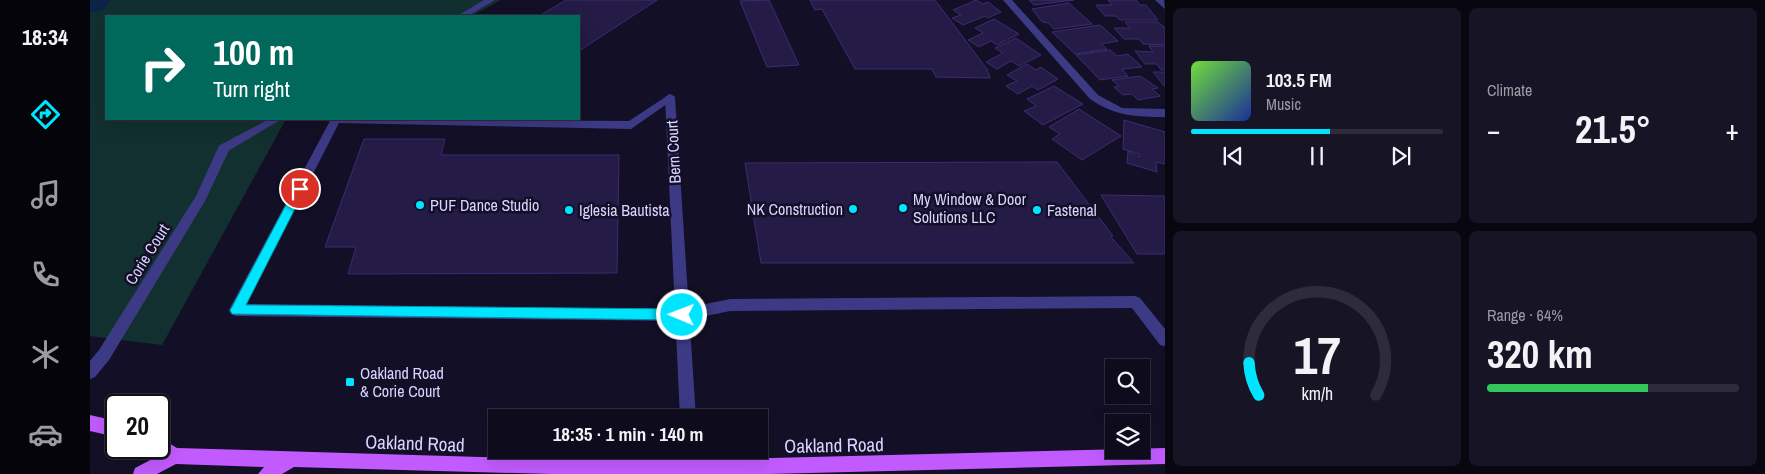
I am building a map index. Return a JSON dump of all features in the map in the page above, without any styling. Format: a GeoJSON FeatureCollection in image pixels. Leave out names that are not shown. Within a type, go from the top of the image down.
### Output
{"type":"FeatureCollection","features":[{"type":"Feature","properties":{"kind":"main road"},"geometry":{"type":"LineString","coordinates":[[90,424],[105,427]]}},
{"type":"Feature","properties":{"kind":"main road"},"geometry":{"type":"LineString","coordinates":[[142,474],[175,456],[170,453]]}},
{"type":"Feature","properties":{"kind":"main road","name":"Oakland Road"},"geometry":{"type":"LineString","coordinates":[[175,456],[691,468],[1165,456]]}},
{"type":"Feature","properties":{"kind":"main road"},"geometry":{"type":"LineString","coordinates":[[266,474],[292,460]]}},
{"type":"Feature","properties":{"kind":"street"},"geometry":{"type":"LineString","coordinates":[[464,15],[491,0]]}},
{"type":"Feature","properties":{"kind":"street"},"geometry":{"type":"LineString","coordinates":[[1007,0],[1094,97],[1111,110],[1132,113],[1165,113]]}},
{"type":"Feature","properties":{"kind":"street"},"geometry":{"type":"LineString","coordinates":[[1159,0],[1165,6]]}},
{"type":"Feature","properties":{"kind":"street","name":"Bern Court"},"geometry":{"type":"LineString","coordinates":[[385,120],[631,125],[670,97],[687,409]]}},
{"type":"Feature","properties":{"kind":"street","name":"Corie Court"},"geometry":{"type":"LineString","coordinates":[[90,372],[104,355],[201,198],[224,148],[275,120]]}},
{"type":"Feature","properties":{"kind":"street","name":"Bern Court"},"geometry":{"type":"LineString","coordinates":[[335,120],[236,310],[682,315]]}},
{"type":"Feature","properties":{"kind":"street"},"geometry":{"type":"LineString","coordinates":[[682,315],[730,305],[1135,302],[1165,340]]}},
{"type":"Feature","properties":{"kind":"street"},"geometry":{"type":"LineString","coordinates":[[690,459],[691,468]]}},
{"type":"Feature","properties":{"kind":"green space"},"geometry":{"type":"Polygon","coordinates":[[[90,0],[501,0],[474,15],[105,15],[105,120],[287,120],[162,345],[90,336],[90,0]]]}},
{"type":"Feature","properties":{"kind":"building"},"geometry":{"type":"Polygon","coordinates":[[[566,0],[657,0],[580,50],[580,15],[541,15],[566,0]]]}},
{"type":"Feature","properties":{"kind":"building"},"geometry":{"type":"Polygon","coordinates":[[[769,0],[799,65],[767,67],[740,1],[769,0]]]}},
{"type":"Feature","properties":{"kind":"building"},"geometry":{"type":"Polygon","coordinates":[[[810,0],[935,0],[987,69],[990,78],[936,77],[932,69],[855,69],[822,9],[815,10],[810,0]]]}},
{"type":"Feature","properties":{"kind":"building"},"geometry":{"type":"Polygon","coordinates":[[[976,0],[983,4],[988,2],[1001,12],[963,25],[952,18],[961,15],[953,10],[976,0]]]}},
{"type":"Feature","properties":{"kind":"building"},"geometry":{"type":"Polygon","coordinates":[[[1029,0],[1074,0],[1034,5],[1029,0]]]}},
{"type":"Feature","properties":{"kind":"building"},"geometry":{"type":"Polygon","coordinates":[[[1108,0],[1136,0],[1140,5],[1146,5],[1158,20],[1120,20],[1116,16],[1105,16],[1096,5],[1112,5],[1108,0]]]}},
{"type":"Feature","properties":{"kind":"building"},"geometry":{"type":"Polygon","coordinates":[[[1069,3],[1092,24],[1054,29],[1048,23],[1042,22],[1032,9],[1069,3]]]}},
{"type":"Feature","properties":{"kind":"building"},"geometry":{"type":"Polygon","coordinates":[[[994,19],[1019,34],[997,45],[991,41],[979,47],[968,40],[983,33],[975,28],[994,19]]]}},
{"type":"Feature","properties":{"kind":"building"},"geometry":{"type":"Polygon","coordinates":[[[1125,22],[1158,22],[1165,28],[1165,45],[1143,44],[1139,39],[1124,39],[1114,28],[1130,28],[1125,22]]]}},
{"type":"Feature","properties":{"kind":"building"},"geometry":{"type":"Polygon","coordinates":[[[1100,25],[1118,41],[1101,44],[1107,49],[1075,54],[1052,32],[1100,25]]]}},
{"type":"Feature","properties":{"kind":"building"},"geometry":{"type":"Polygon","coordinates":[[[1016,38],[1041,55],[1019,66],[1011,61],[997,69],[986,62],[1003,53],[995,48],[1016,38]]]}},
{"type":"Feature","properties":{"kind":"building"},"geometry":{"type":"Polygon","coordinates":[[[1149,46],[1165,46],[1165,70],[1161,70],[1157,64],[1145,64],[1135,51],[1153,52],[1149,46]]]}},
{"type":"Feature","properties":{"kind":"building"},"geometry":{"type":"Polygon","coordinates":[[[1110,50],[1117,56],[1128,54],[1142,67],[1122,69],[1128,76],[1100,80],[1076,55],[1110,50]]]}},
{"type":"Feature","properties":{"kind":"building"},"geometry":{"type":"Polygon","coordinates":[[[1027,64],[1036,70],[1041,67],[1058,79],[1038,90],[1032,86],[1018,94],[1006,86],[1017,81],[1007,75],[1027,64]]]}},
{"type":"Feature","properties":{"kind":"building"},"geometry":{"type":"Polygon","coordinates":[[[1153,72],[1165,72],[1165,87],[1153,72]]]}},
{"type":"Feature","properties":{"kind":"building"},"geometry":{"type":"Polygon","coordinates":[[[1140,76],[1158,88],[1152,89],[1160,96],[1138,100],[1132,94],[1123,95],[1114,87],[1119,86],[1112,80],[1140,76]]]}},
{"type":"Feature","properties":{"kind":"building"},"geometry":{"type":"Polygon","coordinates":[[[1054,86],[1083,104],[1043,125],[1024,111],[1036,106],[1027,99],[1054,86]]]}},
{"type":"Feature","properties":{"kind":"building"},"geometry":{"type":"Polygon","coordinates":[[[1079,109],[1121,136],[1082,160],[1052,139],[1060,134],[1049,127],[1079,109]]]}},
{"type":"Feature","properties":{"kind":"building"},"geometry":{"type":"Polygon","coordinates":[[[1124,120],[1165,132],[1165,164],[1156,162],[1157,172],[1127,163],[1128,151],[1139,157],[1139,154],[1123,149],[1124,120]]]}},
{"type":"Feature","properties":{"kind":"building"},"geometry":{"type":"Polygon","coordinates":[[[364,139],[445,139],[441,155],[619,155],[617,273],[348,274],[356,247],[325,247],[364,139]]]}},
{"type":"Feature","properties":{"kind":"building"},"geometry":{"type":"Polygon","coordinates":[[[1057,162],[1113,236],[1111,237],[1134,263],[761,263],[745,163],[1057,162]]]}},
{"type":"Feature","properties":{"kind":"building"},"geometry":{"type":"Polygon","coordinates":[[[1101,195],[1165,196],[1165,254],[1137,254],[1101,195]]]}},
{"type":"Feature","properties":{"kind":"place","name":"PUF Dance Studio"},"geometry":{"type":"Point","coordinates":[420,205]}},
{"type":"Feature","properties":{"kind":"place","name":"My Window & Door Solutions LLC"},"geometry":{"type":"Point","coordinates":[903,208]}},
{"type":"Feature","properties":{"kind":"place","name":"NK Construction"},"geometry":{"type":"Point","coordinates":[853,209]}},
{"type":"Feature","properties":{"kind":"place","name":"Iglesia Bautista"},"geometry":{"type":"Point","coordinates":[569,210]}},
{"type":"Feature","properties":{"kind":"place","name":"Fastenal"},"geometry":{"type":"Point","coordinates":[1037,210]}},
{"type":"Feature","properties":{"kind":"place","name":"Oakland Road & Corie Court"},"geometry":{"type":"Point","coordinates":[350,382]}},
{"type":"Feature","properties":{"kind":"route"},"geometry":{"type":"LineString","coordinates":[[300,189],[236,310],[682,315]]}}]}
